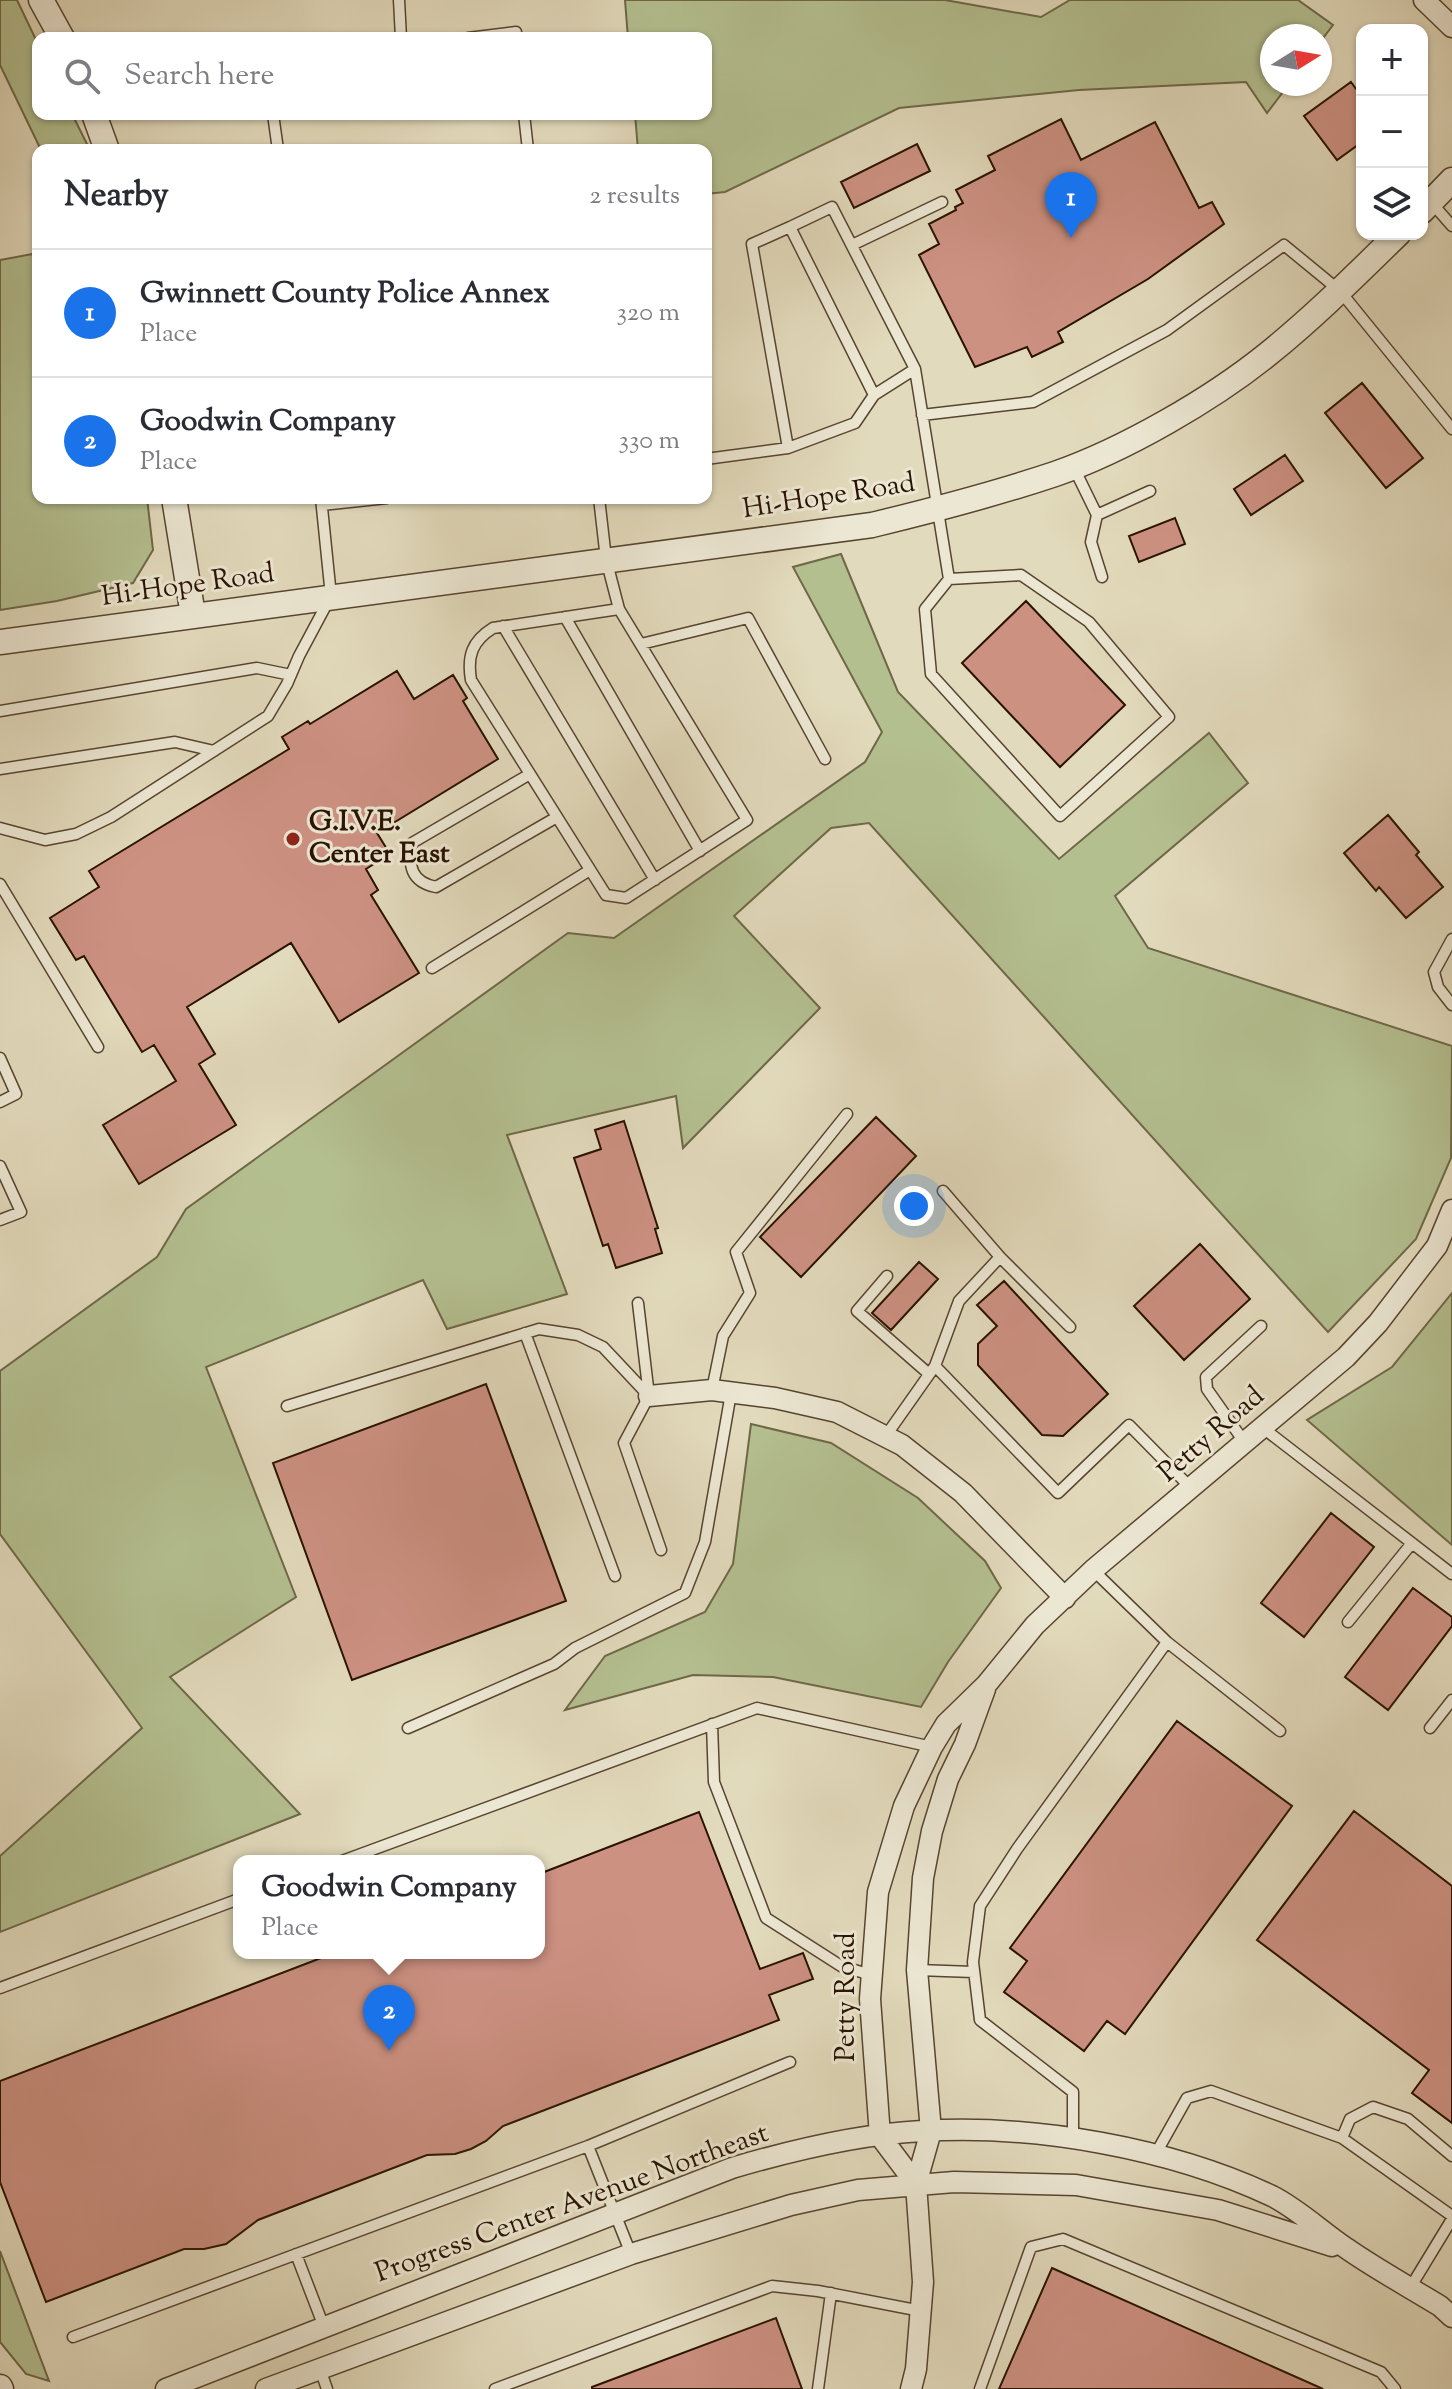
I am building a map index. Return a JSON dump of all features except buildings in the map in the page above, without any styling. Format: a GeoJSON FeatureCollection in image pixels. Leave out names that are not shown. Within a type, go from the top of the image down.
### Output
{"type":"FeatureCollection","features":[{"type":"Feature","properties":{"kind":"street"},"geometry":{"type":"LineString","coordinates":[[41,0],[59,32]]}},
{"type":"Feature","properties":{"kind":"street"},"geometry":{"type":"LineString","coordinates":[[1424,0],[1452,27]]}},
{"type":"Feature","properties":{"kind":"street"},"geometry":{"type":"LineString","coordinates":[[96,120],[105,144]]}},
{"type":"Feature","properties":{"kind":"street"},"geometry":{"type":"LineString","coordinates":[[1428,204],[1452,180]]}},
{"type":"Feature","properties":{"kind":"street","name":"Hi-Hope Road"},"geometry":{"type":"LineString","coordinates":[[0,642],[872,525],[936,509],[1073,466],[1111,450],[1214,392],[1266,356],[1392,240]]}},
{"type":"Feature","properties":{"kind":"street"},"geometry":{"type":"LineString","coordinates":[[175,504],[193,615]]}},
{"type":"Feature","properties":{"kind":"street","name":"Petty Road"},"geometry":{"type":"LineString","coordinates":[[880,2136],[870,1999],[878,1892],[904,1806],[946,1724],[986,1685],[1035,1625],[1093,1570],[1346,1357],[1378,1323],[1437,1246],[1452,1210]]}},
{"type":"Feature","properties":{"kind":"street"},"geometry":{"type":"LineString","coordinates":[[649,1396],[721,1392],[775,1398],[837,1412],[902,1445],[963,1493],[1065,1598]]}},
{"type":"Feature","properties":{"kind":"street","name":"Petty Road"},"geometry":{"type":"LineString","coordinates":[[911,2389],[916,2369],[923,2282],[916,2184],[931,2131],[917,1970],[923,1878],[932,1831],[948,1779],[965,1744],[986,1685]]}},
{"type":"Feature","properties":{"kind":"street","name":"Progress Center Avenue Northeast"},"geometry":{"type":"LineString","coordinates":[[166,2389],[758,2160],[880,2136],[979,2130],[1100,2141],[1223,2176],[1275,2197],[1351,2252]]}},
{"type":"Feature","properties":{"kind":"street"},"geometry":{"type":"LineString","coordinates":[[880,2136],[916,2184]]}},
{"type":"Feature","properties":{"kind":"street"},"geometry":{"type":"LineString","coordinates":[[266,2389],[323,2379],[631,2254],[791,2205],[858,2190],[916,2184],[1076,2185],[1198,2206],[1351,2252],[1452,2317]]}},
{"type":"Feature","properties":{"kind":"lane"},"geometry":{"type":"LineString","coordinates":[[399,0],[401,32]]}},
{"type":"Feature","properties":{"kind":"lane"},"geometry":{"type":"LineString","coordinates":[[274,120],[277,144]]}},
{"type":"Feature","properties":{"kind":"lane"},"geometry":{"type":"LineString","coordinates":[[525,120],[527,144]]}},
{"type":"Feature","properties":{"kind":"lane"},"geometry":{"type":"LineString","coordinates":[[852,245],[942,202]]}},
{"type":"Feature","properties":{"kind":"lane"},"geometry":{"type":"LineString","coordinates":[[788,448],[752,244],[832,207],[915,369],[949,579],[925,609],[931,674],[1060,816],[1169,717],[1089,622],[1021,575],[949,579]]}},
{"type":"Feature","properties":{"kind":"lane"},"geometry":{"type":"LineString","coordinates":[[1428,208],[1452,226]]}},
{"type":"Feature","properties":{"kind":"lane"},"geometry":{"type":"LineString","coordinates":[[790,227],[874,395]]}},
{"type":"Feature","properties":{"kind":"lane"},"geometry":{"type":"LineString","coordinates":[[922,415],[1033,402],[1167,330],[1284,245],[1340,291],[1452,429]]}},
{"type":"Feature","properties":{"kind":"lane"},"geometry":{"type":"LineString","coordinates":[[712,458],[788,448],[855,423],[874,395],[915,369]]}},
{"type":"Feature","properties":{"kind":"lane"},"geometry":{"type":"LineString","coordinates":[[1073,466],[1097,515],[1091,542],[1102,577]]}},
{"type":"Feature","properties":{"kind":"lane"},"geometry":{"type":"LineString","coordinates":[[1097,515],[1150,491]]}},
{"type":"Feature","properties":{"kind":"lane"},"geometry":{"type":"LineString","coordinates":[[0,828],[45,840],[76,834],[111,817],[268,716],[331,596],[322,504]]}},
{"type":"Feature","properties":{"kind":"lane"},"geometry":{"type":"LineString","coordinates":[[600,504],[606,559],[619,609],[747,820],[626,898],[606,895],[471,680],[468,664],[479,637],[493,628],[619,609]]}},
{"type":"Feature","properties":{"kind":"lane"},"geometry":{"type":"LineString","coordinates":[[565,617],[700,851]]}},
{"type":"Feature","properties":{"kind":"lane"},"geometry":{"type":"LineString","coordinates":[[641,644],[748,618],[825,759]]}},
{"type":"Feature","properties":{"kind":"lane"},"geometry":{"type":"LineString","coordinates":[[503,626],[655,880]]}},
{"type":"Feature","properties":{"kind":"lane"},"geometry":{"type":"LineString","coordinates":[[0,711],[257,668],[291,675]]}},
{"type":"Feature","properties":{"kind":"lane"},"geometry":{"type":"LineString","coordinates":[[0,769],[175,742],[214,751]]}},
{"type":"Feature","properties":{"kind":"lane"},"geometry":{"type":"LineString","coordinates":[[530,774],[412,843],[409,859],[413,876],[424,885],[436,887],[557,817]]}},
{"type":"Feature","properties":{"kind":"lane"},"geometry":{"type":"LineString","coordinates":[[432,968],[590,870]]}},
{"type":"Feature","properties":{"kind":"lane"},"geometry":{"type":"LineString","coordinates":[[0,884],[98,1047]]}},
{"type":"Feature","properties":{"kind":"lane"},"geometry":{"type":"LineString","coordinates":[[1452,939],[1434,972],[1438,987],[1452,1005]]}},
{"type":"Feature","properties":{"kind":"lane"},"geometry":{"type":"LineString","coordinates":[[0,1058],[16,1094],[0,1102]]}},
{"type":"Feature","properties":{"kind":"lane"},"geometry":{"type":"LineString","coordinates":[[408,1728],[554,1664],[575,1648],[685,1593],[705,1542],[721,1392],[723,1336],[750,1293],[736,1252],[847,1114]]}},
{"type":"Feature","properties":{"kind":"lane"},"geometry":{"type":"LineString","coordinates":[[0,1166],[21,1212],[0,1220]]}},
{"type":"Feature","properties":{"kind":"lane"},"geometry":{"type":"LineString","coordinates":[[943,1191],[1000,1257],[1070,1327]]}},
{"type":"Feature","properties":{"kind":"lane"},"geometry":{"type":"LineString","coordinates":[[885,1437],[932,1370],[959,1301],[1000,1257]]}},
{"type":"Feature","properties":{"kind":"lane"},"geometry":{"type":"LineString","coordinates":[[887,1276],[857,1311],[932,1370],[1058,1493],[1129,1425],[1192,1489]]}},
{"type":"Feature","properties":{"kind":"lane"},"geometry":{"type":"LineString","coordinates":[[638,1303],[649,1396],[624,1443],[661,1550]]}},
{"type":"Feature","properties":{"kind":"lane"},"geometry":{"type":"LineString","coordinates":[[1245,1443],[1207,1389],[1206,1377],[1261,1326]]}},
{"type":"Feature","properties":{"kind":"lane"},"geometry":{"type":"LineString","coordinates":[[287,1406],[539,1329],[578,1335],[603,1347],[649,1396]]}},
{"type":"Feature","properties":{"kind":"lane"},"geometry":{"type":"LineString","coordinates":[[525,1333],[615,1576]]}},
{"type":"Feature","properties":{"kind":"lane"},"geometry":{"type":"LineString","coordinates":[[1263,1428],[1452,1574]]}},
{"type":"Feature","properties":{"kind":"lane"},"geometry":{"type":"LineString","coordinates":[[1348,1622],[1412,1543]]}},
{"type":"Feature","properties":{"kind":"lane"},"geometry":{"type":"LineString","coordinates":[[1093,1570],[1167,1642],[1280,1731]]}},
{"type":"Feature","properties":{"kind":"lane"},"geometry":{"type":"LineString","coordinates":[[1073,2139],[1073,2092],[980,2020],[973,1962],[980,1906],[1017,1849],[1167,1642]]}},
{"type":"Feature","properties":{"kind":"lane"},"geometry":{"type":"LineString","coordinates":[[1430,1728],[1452,1700]]}},
{"type":"Feature","properties":{"kind":"lane"},"geometry":{"type":"LineString","coordinates":[[358,1855],[757,1708],[932,1747]]}},
{"type":"Feature","properties":{"kind":"lane"},"geometry":{"type":"LineString","coordinates":[[712,1724],[714,1782],[766,1918],[841,1966],[871,1975]]}},
{"type":"Feature","properties":{"kind":"lane"},"geometry":{"type":"LineString","coordinates":[[0,1988],[233,1901]]}},
{"type":"Feature","properties":{"kind":"lane"},"geometry":{"type":"LineString","coordinates":[[917,1970],[974,1972]]}},
{"type":"Feature","properties":{"kind":"lane"},"geometry":{"type":"LineString","coordinates":[[73,2337],[588,2146],[790,2062]]}},
{"type":"Feature","properties":{"kind":"lane"},"geometry":{"type":"LineString","coordinates":[[1155,2156],[1187,2098],[1211,2091],[1342,2138],[1452,2218],[1410,2288]]}},
{"type":"Feature","properties":{"kind":"lane"},"geometry":{"type":"LineString","coordinates":[[1342,2138],[1350,2119],[1373,2107],[1408,2119],[1452,2156]]}},
{"type":"Feature","properties":{"kind":"lane"},"geometry":{"type":"LineString","coordinates":[[588,2146],[631,2254]]}},
{"type":"Feature","properties":{"kind":"lane"},"geometry":{"type":"LineString","coordinates":[[980,2389],[1031,2247],[1063,2239],[1381,2372],[1395,2389]]}},
{"type":"Feature","properties":{"kind":"lane"},"geometry":{"type":"LineString","coordinates":[[296,2254],[324,2327]]}},
{"type":"Feature","properties":{"kind":"lane"},"geometry":{"type":"LineString","coordinates":[[495,2389],[772,2286],[831,2293],[921,2311]]}},
{"type":"Feature","properties":{"kind":"lane"},"geometry":{"type":"LineString","coordinates":[[818,2389],[831,2293]]}},
{"type":"Feature","properties":{"kind":"green space"},"geometry":{"type":"Polygon","coordinates":[[[0,0],[17,0],[32,32],[32,120],[75,120],[87,144],[38,144],[0,65],[0,0]]]}},
{"type":"Feature","properties":{"kind":"green space"},"geometry":{"type":"Polygon","coordinates":[[[625,0],[945,0],[1041,17],[1070,0],[1298,0],[1332,24],[1260,24],[1260,96],[1280,96],[1267,113],[1246,82],[1079,90],[899,108],[725,192],[712,193],[712,144],[638,144],[636,120],[712,120],[712,32],[628,32],[625,0]]]}},
{"type":"Feature","properties":{"kind":"green space"},"geometry":{"type":"Polygon","coordinates":[[[32,254],[32,504],[148,504],[153,550],[133,583],[57,601],[0,610],[0,260],[32,254]]]}},
{"type":"Feature","properties":{"kind":"green space"},"geometry":{"type":"Polygon","coordinates":[[[841,554],[898,692],[1059,859],[1209,733],[1248,783],[1115,896],[1148,948],[1452,1046],[1451,1158],[1416,1239],[1328,1332],[869,823],[831,828],[734,916],[820,1008],[683,1148],[676,1096],[507,1135],[567,1294],[447,1329],[423,1280],[206,1367],[296,1597],[170,1677],[300,1814],[0,1932],[0,1856],[142,1728],[0,1534],[0,1371],[157,1257],[186,1209],[568,933],[614,938],[865,762],[882,732],[793,567],[841,554]]]}},
{"type":"Feature","properties":{"kind":"green space"},"geometry":{"type":"Polygon","coordinates":[[[1452,1293],[1452,1545],[1307,1420],[1392,1367],[1452,1293]]]}},
{"type":"Feature","properties":{"kind":"green space"},"geometry":{"type":"Polygon","coordinates":[[[751,1424],[831,1443],[918,1498],[985,1561],[1001,1588],[948,1662],[921,1707],[773,1677],[693,1675],[565,1710],[605,1656],[705,1612],[733,1564],[751,1424]]]}},
{"type":"Feature","properties":{"kind":"green space"},"geometry":{"type":"Polygon","coordinates":[[[0,2251],[49,2381],[26,2374],[0,2342],[0,2251]]]}},
{"type":"Feature","properties":{"kind":"place","name":"Gwinnett County Police Annex"},"geometry":{"type":"Point","coordinates":[1071,238]}},
{"type":"Feature","properties":{"kind":"place","name":"G.I.V.E. Center East"},"geometry":{"type":"Point","coordinates":[293,839]}},
{"type":"Feature","properties":{"kind":"place","name":"Goodwin Company"},"geometry":{"type":"Point","coordinates":[389,2051]}}]}
